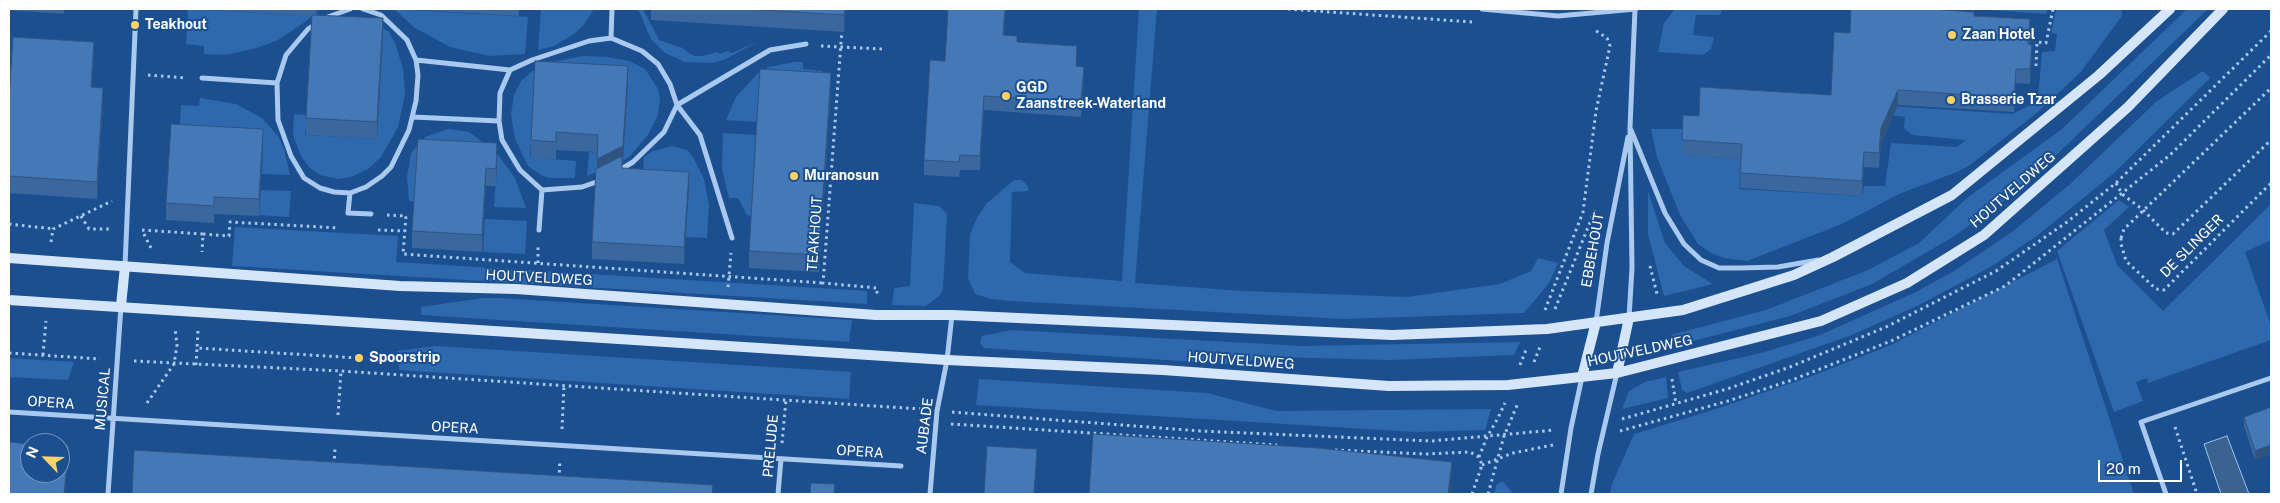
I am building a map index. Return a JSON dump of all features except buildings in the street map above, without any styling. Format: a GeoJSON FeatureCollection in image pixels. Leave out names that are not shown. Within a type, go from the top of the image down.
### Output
{"type":"FeatureCollection","features":[{"type":"Feature","properties":{"kind":"street"},"geometry":{"type":"LineString","coordinates":[[121,306],[136,9]]}},
{"type":"Feature","properties":{"kind":"street"},"geometry":{"type":"LineString","coordinates":[[350,9],[329,15],[308,29],[286,55],[277,83],[278,120],[291,156],[304,178],[320,188],[334,192],[350,192],[366,187],[382,176],[390,166],[409,130],[416,102],[418,75],[416,60],[407,40],[381,15],[363,9]]}},
{"type":"Feature","properties":{"kind":"street"},"geometry":{"type":"LineString","coordinates":[[611,38],[612,9]]}},
{"type":"Feature","properties":{"kind":"street"},"geometry":{"type":"LineString","coordinates":[[1482,9],[1558,16],[1636,9]]}},
{"type":"Feature","properties":{"kind":"street","name":"EBBEHOUT"},"geometry":{"type":"LineString","coordinates":[[1617,372],[1629,318],[1632,268],[1630,127],[1636,9]]}},
{"type":"Feature","properties":{"kind":"street","name":"HOUTVELDWEG"},"geometry":{"type":"LineString","coordinates":[[9,258],[400,286],[516,289],[876,315],[952,315],[1392,335],[1547,328],[1683,310],[1794,275],[1832,257],[1952,194],[2099,75],[2170,9]]}},
{"type":"Feature","properties":{"kind":"street","name":"HOUTVELDWEG"},"geometry":{"type":"LineString","coordinates":[[9,300],[947,360],[1163,370],[1389,386],[1513,384],[1582,377],[1668,361],[1821,321],[1907,283],[1984,235],[2128,108],[2223,9]]}},
{"type":"Feature","properties":{"kind":"street"},"geometry":{"type":"LineString","coordinates":[[416,60],[510,70],[532,60],[589,41],[611,38],[642,51],[658,64],[670,84],[678,104],[700,135],[732,238]]}},
{"type":"Feature","properties":{"kind":"street"},"geometry":{"type":"LineString","coordinates":[[510,70],[500,93],[499,121],[502,140],[520,170],[542,190],[582,187],[610,176],[633,162],[664,132],[678,104],[770,50],[806,44]]}},
{"type":"Feature","properties":{"kind":"street"},"geometry":{"type":"LineString","coordinates":[[202,78],[277,83]]}},
{"type":"Feature","properties":{"kind":"street"},"geometry":{"type":"LineString","coordinates":[[413,117],[499,121]]}},
{"type":"Feature","properties":{"kind":"street"},"geometry":{"type":"LineString","coordinates":[[1630,127],[1665,213],[1684,244],[1701,260],[1719,268],[1740,268],[1778,267],[1832,257]]}},
{"type":"Feature","properties":{"kind":"street","name":"EBBEHOUT"},"geometry":{"type":"LineString","coordinates":[[1582,377],[1596,322],[1607,243],[1630,127]]}},
{"type":"Feature","properties":{"kind":"street"},"geometry":{"type":"LineString","coordinates":[[539,230],[542,190]]}},
{"type":"Feature","properties":{"kind":"street"},"geometry":{"type":"LineString","coordinates":[[350,192],[348,213],[371,214]]}},
{"type":"Feature","properties":{"kind":"street","name":"MUSICAL"},"geometry":{"type":"LineString","coordinates":[[108,494],[121,306]]}},
{"type":"Feature","properties":{"kind":"street"},"geometry":{"type":"LineString","coordinates":[[947,360],[952,315]]}},
{"type":"Feature","properties":{"kind":"street","name":"AUBADE"},"geometry":{"type":"LineString","coordinates":[[930,494],[937,410],[947,360]]}},
{"type":"Feature","properties":{"kind":"street"},"geometry":{"type":"LineString","coordinates":[[1591,494],[1617,372]]}},
{"type":"Feature","properties":{"kind":"street"},"geometry":{"type":"LineString","coordinates":[[1561,494],[1571,428],[1582,377]]}},
{"type":"Feature","properties":{"kind":"street"},"geometry":{"type":"LineString","coordinates":[[2166,494],[2141,422],[2271,378]]}},
{"type":"Feature","properties":{"kind":"street","name":"OPERA"},"geometry":{"type":"LineString","coordinates":[[9,412],[901,466]]}},
{"type":"Feature","properties":{"kind":"street","name":"PRELUDE"},"geometry":{"type":"LineString","coordinates":[[778,494],[781,459]]}},
{"type":"Feature","properties":{"kind":"path"},"geometry":{"type":"LineString","coordinates":[[1288,9],[1479,23]]}},
{"type":"Feature","properties":{"kind":"path"},"geometry":{"type":"LineString","coordinates":[[2036,66],[2037,42],[2046,43],[2052,9]]}},
{"type":"Feature","properties":{"kind":"path","name":"TEAKHOUT"},"geometry":{"type":"LineString","coordinates":[[842,28],[823,283],[877,288],[876,315]]}},
{"type":"Feature","properties":{"kind":"path"},"geometry":{"type":"LineString","coordinates":[[1479,457],[1513,384],[1583,212],[1596,111],[1610,46],[1607,38],[1594,30]]}},
{"type":"Feature","properties":{"kind":"path"},"geometry":{"type":"LineString","coordinates":[[2186,113],[2271,31]]}},
{"type":"Feature","properties":{"kind":"path"},"geometry":{"type":"LineString","coordinates":[[833,46],[882,49]]}},
{"type":"Feature","properties":{"kind":"path"},"geometry":{"type":"LineString","coordinates":[[132,75],[185,78]]}},
{"type":"Feature","properties":{"kind":"path","name":"DE SLINGER"},"geometry":{"type":"LineString","coordinates":[[2271,88],[2124,229],[2121,244],[2126,260],[2156,289],[2164,290],[2271,183]]}},
{"type":"Feature","properties":{"kind":"path","name":"DE SLINGER"},"geometry":{"type":"LineString","coordinates":[[2116,183],[2122,194],[2142,209],[2166,233],[2173,234],[2271,140]]}},
{"type":"Feature","properties":{"kind":"path"},"geometry":{"type":"LineString","coordinates":[[1488,494],[1504,436],[1597,205]]}},
{"type":"Feature","properties":{"kind":"path","name":"HOUTVELDWEG"},"geometry":{"type":"LineString","coordinates":[[398,216],[406,216],[403,254],[823,283]]}},
{"type":"Feature","properties":{"kind":"path"},"geometry":{"type":"LineString","coordinates":[[203,234],[229,236],[230,222],[346,228]]}},
{"type":"Feature","properties":{"kind":"path"},"geometry":{"type":"LineString","coordinates":[[9,224],[54,229]]}},
{"type":"Feature","properties":{"kind":"path"},"geometry":{"type":"LineString","coordinates":[[376,230],[405,231]]}},
{"type":"Feature","properties":{"kind":"path"},"geometry":{"type":"LineString","coordinates":[[538,255],[538,263]]}},
{"type":"Feature","properties":{"kind":"path"},"geometry":{"type":"LineString","coordinates":[[1649,258],[1662,313]]}},
{"type":"Feature","properties":{"kind":"path"},"geometry":{"type":"LineString","coordinates":[[196,364],[198,348]]}},
{"type":"Feature","properties":{"kind":"path"},"geometry":{"type":"LineString","coordinates":[[9,353],[564,385],[937,410],[1200,431],[1431,441],[1504,436],[1571,428]]}},
{"type":"Feature","properties":{"kind":"path"},"geometry":{"type":"LineString","coordinates":[[1668,361],[1676,404]]}},
{"type":"Feature","properties":{"kind":"path"},"geometry":{"type":"LineString","coordinates":[[333,471],[341,371]]}},
{"type":"Feature","properties":{"kind":"path"},"geometry":{"type":"LineString","coordinates":[[559,485],[564,385]]}},
{"type":"Feature","properties":{"kind":"path","name":"PRELUDE"},"geometry":{"type":"LineString","coordinates":[[781,459],[786,400]]}},
{"type":"Feature","properties":{"kind":"path"},"geometry":{"type":"LineString","coordinates":[[2170,413],[2197,494]]}},
{"type":"Feature","properties":{"kind":"path"},"geometry":{"type":"LineString","coordinates":[[936,423],[1286,446]]}},
{"type":"Feature","properties":{"kind":"path"},"geometry":{"type":"LineString","coordinates":[[1334,450],[1426,454],[1470,452],[1479,457],[1482,465],[1472,494]]}},
{"type":"Feature","properties":{"kind":"shaded area"},"geometry":{"type":"Polygon","coordinates":[[[188,9],[294,15],[295,9],[319,9],[305,22],[278,40],[257,48],[225,55],[204,54],[204,46],[186,44],[188,9]]]}},
{"type":"Feature","properties":{"kind":"shaded area"},"geometry":{"type":"Polygon","coordinates":[[[394,9],[528,17],[525,54],[489,56],[450,47],[415,28],[394,9]]]}},
{"type":"Feature","properties":{"kind":"shaded area"},"geometry":{"type":"Polygon","coordinates":[[[541,9],[594,9],[583,26],[574,34],[554,46],[538,50],[541,9]]]}},
{"type":"Feature","properties":{"kind":"shaded area"},"geometry":{"type":"Polygon","coordinates":[[[638,9],[643,9],[659,40],[683,48],[695,56],[717,52],[720,54],[727,51],[732,53],[759,41],[724,60],[713,63],[685,62],[665,53],[651,39],[638,9]]]}},
{"type":"Feature","properties":{"kind":"shaded area"},"geometry":{"type":"Polygon","coordinates":[[[1139,9],[1157,9],[1135,283],[1243,291],[1407,297],[1500,284],[1531,271],[1538,258],[1558,263],[1549,283],[1524,313],[1344,319],[1011,301],[991,299],[975,294],[968,278],[970,234],[978,216],[987,203],[1014,180],[1022,180],[1027,185],[1029,191],[1012,192],[1010,262],[1025,273],[1122,281],[1139,9]]]}},
{"type":"Feature","properties":{"kind":"shaded area"},"geometry":{"type":"Polygon","coordinates":[[[1675,9],[1722,9],[1720,15],[1696,15],[1693,35],[1714,37],[1711,49],[1703,55],[1658,52],[1664,23],[1675,9]]]}},
{"type":"Feature","properties":{"kind":"shaded area"},"geometry":{"type":"Polygon","coordinates":[[[1975,9],[2048,9],[2046,14],[1975,9]]]}},
{"type":"Feature","properties":{"kind":"shaded area"},"geometry":{"type":"Polygon","coordinates":[[[2056,9],[2121,9],[2122,16],[2080,73],[2038,112],[1970,165],[1957,172],[1899,194],[1842,224],[1747,261],[1724,258],[1711,253],[1698,244],[1680,215],[1657,157],[1651,129],[1683,129],[1682,155],[1741,159],[1739,189],[1862,196],[1864,186],[1885,186],[1891,143],[1957,147],[1966,140],[1912,135],[1904,128],[1905,117],[1891,115],[1891,106],[2012,114],[2035,103],[2038,99],[2042,52],[2055,51],[2057,34],[2051,33],[2056,9]]]}},
{"type":"Feature","properties":{"kind":"shaded area"},"geometry":{"type":"Polygon","coordinates":[[[2187,9],[2208,9],[2023,187],[1953,237],[1872,284],[1790,316],[1674,346],[1671,335],[1766,310],[1868,270],[1919,243],[1967,198],[2062,129],[2187,9]]]}},
{"type":"Feature","properties":{"kind":"shaded area"},"geometry":{"type":"Polygon","coordinates":[[[382,27],[389,32],[395,43],[403,68],[405,94],[398,127],[381,157],[368,169],[351,177],[338,179],[320,175],[310,168],[302,158],[296,144],[293,134],[294,114],[307,115],[305,135],[377,139],[382,27]]]}},
{"type":"Feature","properties":{"kind":"shaded area"},"geometry":{"type":"Polygon","coordinates":[[[584,56],[607,57],[629,61],[645,69],[658,89],[660,99],[658,115],[648,135],[630,156],[623,161],[587,176],[589,152],[623,154],[535,78],[530,157],[576,161],[575,178],[549,178],[528,166],[515,139],[511,114],[514,95],[521,81],[535,69],[551,62],[584,56]]]}},
{"type":"Feature","properties":{"kind":"shaded area"},"geometry":{"type":"Polygon","coordinates":[[[803,62],[803,69],[822,71],[821,89],[758,122],[726,120],[736,97],[758,73],[769,67],[803,62]]]}},
{"type":"Feature","properties":{"kind":"shaded area"},"geometry":{"type":"Polygon","coordinates":[[[2203,71],[2210,78],[2114,173],[2038,235],[1992,266],[1921,304],[1852,335],[1687,393],[1682,390],[1678,372],[1761,353],[1820,335],[1916,292],[1954,271],[2012,232],[2069,185],[2157,101],[2203,71]]]}},
{"type":"Feature","properties":{"kind":"shaded area"},"geometry":{"type":"Polygon","coordinates":[[[200,98],[236,104],[262,118],[278,136],[284,149],[290,175],[262,174],[263,146],[179,141],[181,105],[199,106],[200,98]]]}},
{"type":"Feature","properties":{"kind":"shaded area"},"geometry":{"type":"Polygon","coordinates":[[[448,129],[469,132],[496,152],[515,178],[526,208],[494,207],[497,160],[418,156],[415,202],[409,201],[407,177],[411,153],[425,137],[448,129]]]}},
{"type":"Feature","properties":{"kind":"shaded area"},"geometry":{"type":"Polygon","coordinates":[[[723,133],[757,135],[751,216],[747,215],[738,198],[729,198],[722,168],[723,133]]]}},
{"type":"Feature","properties":{"kind":"shaded area"},"geometry":{"type":"Polygon","coordinates":[[[672,146],[687,150],[693,157],[704,179],[709,205],[707,238],[686,237],[642,186],[644,157],[653,151],[672,146]]]}},
{"type":"Feature","properties":{"kind":"shaded area"},"geometry":{"type":"Polygon","coordinates":[[[261,190],[291,191],[289,217],[259,215],[261,190]]]}},
{"type":"Feature","properties":{"kind":"shaded area"},"geometry":{"type":"Polygon","coordinates":[[[1648,191],[1665,243],[1684,266],[1713,284],[1664,296],[1648,234],[1648,191]]]}},
{"type":"Feature","properties":{"kind":"shaded area"},"geometry":{"type":"Polygon","coordinates":[[[2119,200],[2129,207],[2104,230],[2117,265],[2163,311],[2271,204],[2271,240],[2245,252],[2271,326],[2271,340],[2148,383],[2147,378],[2136,382],[2143,401],[2114,412],[2057,251],[2119,200]]]}},
{"type":"Feature","properties":{"kind":"shaded area"},"geometry":{"type":"Polygon","coordinates":[[[914,203],[939,206],[947,214],[943,290],[939,296],[926,306],[892,305],[894,288],[910,286],[914,203]]]}},
{"type":"Feature","properties":{"kind":"shaded area"},"geometry":{"type":"Polygon","coordinates":[[[485,219],[527,221],[525,254],[483,252],[485,219]]]}},
{"type":"Feature","properties":{"kind":"shaded area"},"geometry":{"type":"Polygon","coordinates":[[[235,227],[398,236],[396,262],[867,291],[867,304],[232,266],[235,227]]]}},
{"type":"Feature","properties":{"kind":"shaded area"},"geometry":{"type":"Polygon","coordinates":[[[2057,259],[2134,494],[1610,494],[1612,484],[1634,434],[1710,411],[1812,376],[1891,345],[2057,259]]]}},
{"type":"Feature","properties":{"kind":"shaded area"},"geometry":{"type":"Polygon","coordinates":[[[483,298],[852,320],[849,342],[421,315],[421,307],[483,298]]]}},
{"type":"Feature","properties":{"kind":"shaded area"},"geometry":{"type":"Polygon","coordinates":[[[1012,330],[1303,346],[1520,342],[1514,355],[1390,360],[1275,357],[1226,364],[984,348],[980,343],[982,336],[1012,330]]]}},
{"type":"Feature","properties":{"kind":"shaded area"},"geometry":{"type":"Polygon","coordinates":[[[436,346],[851,372],[849,399],[399,370],[397,351],[436,346]]]}},
{"type":"Feature","properties":{"kind":"shaded area"},"geometry":{"type":"Polygon","coordinates":[[[9,358],[74,362],[68,380],[9,377],[9,358]]]}},
{"type":"Feature","properties":{"kind":"shaded area"},"geometry":{"type":"Polygon","coordinates":[[[1666,377],[1668,398],[1622,409],[1629,391],[1645,382],[1666,377]]]}},
{"type":"Feature","properties":{"kind":"shaded area"},"geometry":{"type":"Polygon","coordinates":[[[979,379],[1207,393],[1276,411],[1491,409],[1485,430],[1415,432],[976,405],[979,379]]]}},
{"type":"Feature","properties":{"kind":"shaded area"},"geometry":{"type":"Polygon","coordinates":[[[2227,436],[2249,494],[2221,494],[2204,444],[2227,436]]]}},
{"type":"Feature","properties":{"kind":"shaded area"},"geometry":{"type":"Polygon","coordinates":[[[1503,481],[1513,494],[1494,494],[1497,484],[1503,481]]]}},
{"type":"Feature","properties":{"kind":"place","name":"Teakhout"},"geometry":{"type":"Point","coordinates":[135,25]}},
{"type":"Feature","properties":{"kind":"place","name":"Zaan Hotel"},"geometry":{"type":"Point","coordinates":[1952,35]}},
{"type":"Feature","properties":{"kind":"place","name":"GGD Zaanstreek-Waterland"},"geometry":{"type":"Point","coordinates":[1006,96]}},
{"type":"Feature","properties":{"kind":"place","name":"Brasserie Tzar"},"geometry":{"type":"Point","coordinates":[1951,100]}},
{"type":"Feature","properties":{"kind":"place","name":"Muranosun"},"geometry":{"type":"Point","coordinates":[794,176]}},
{"type":"Feature","properties":{"kind":"place","name":"Spoorstrip"},"geometry":{"type":"Point","coordinates":[359,358]}}]}
